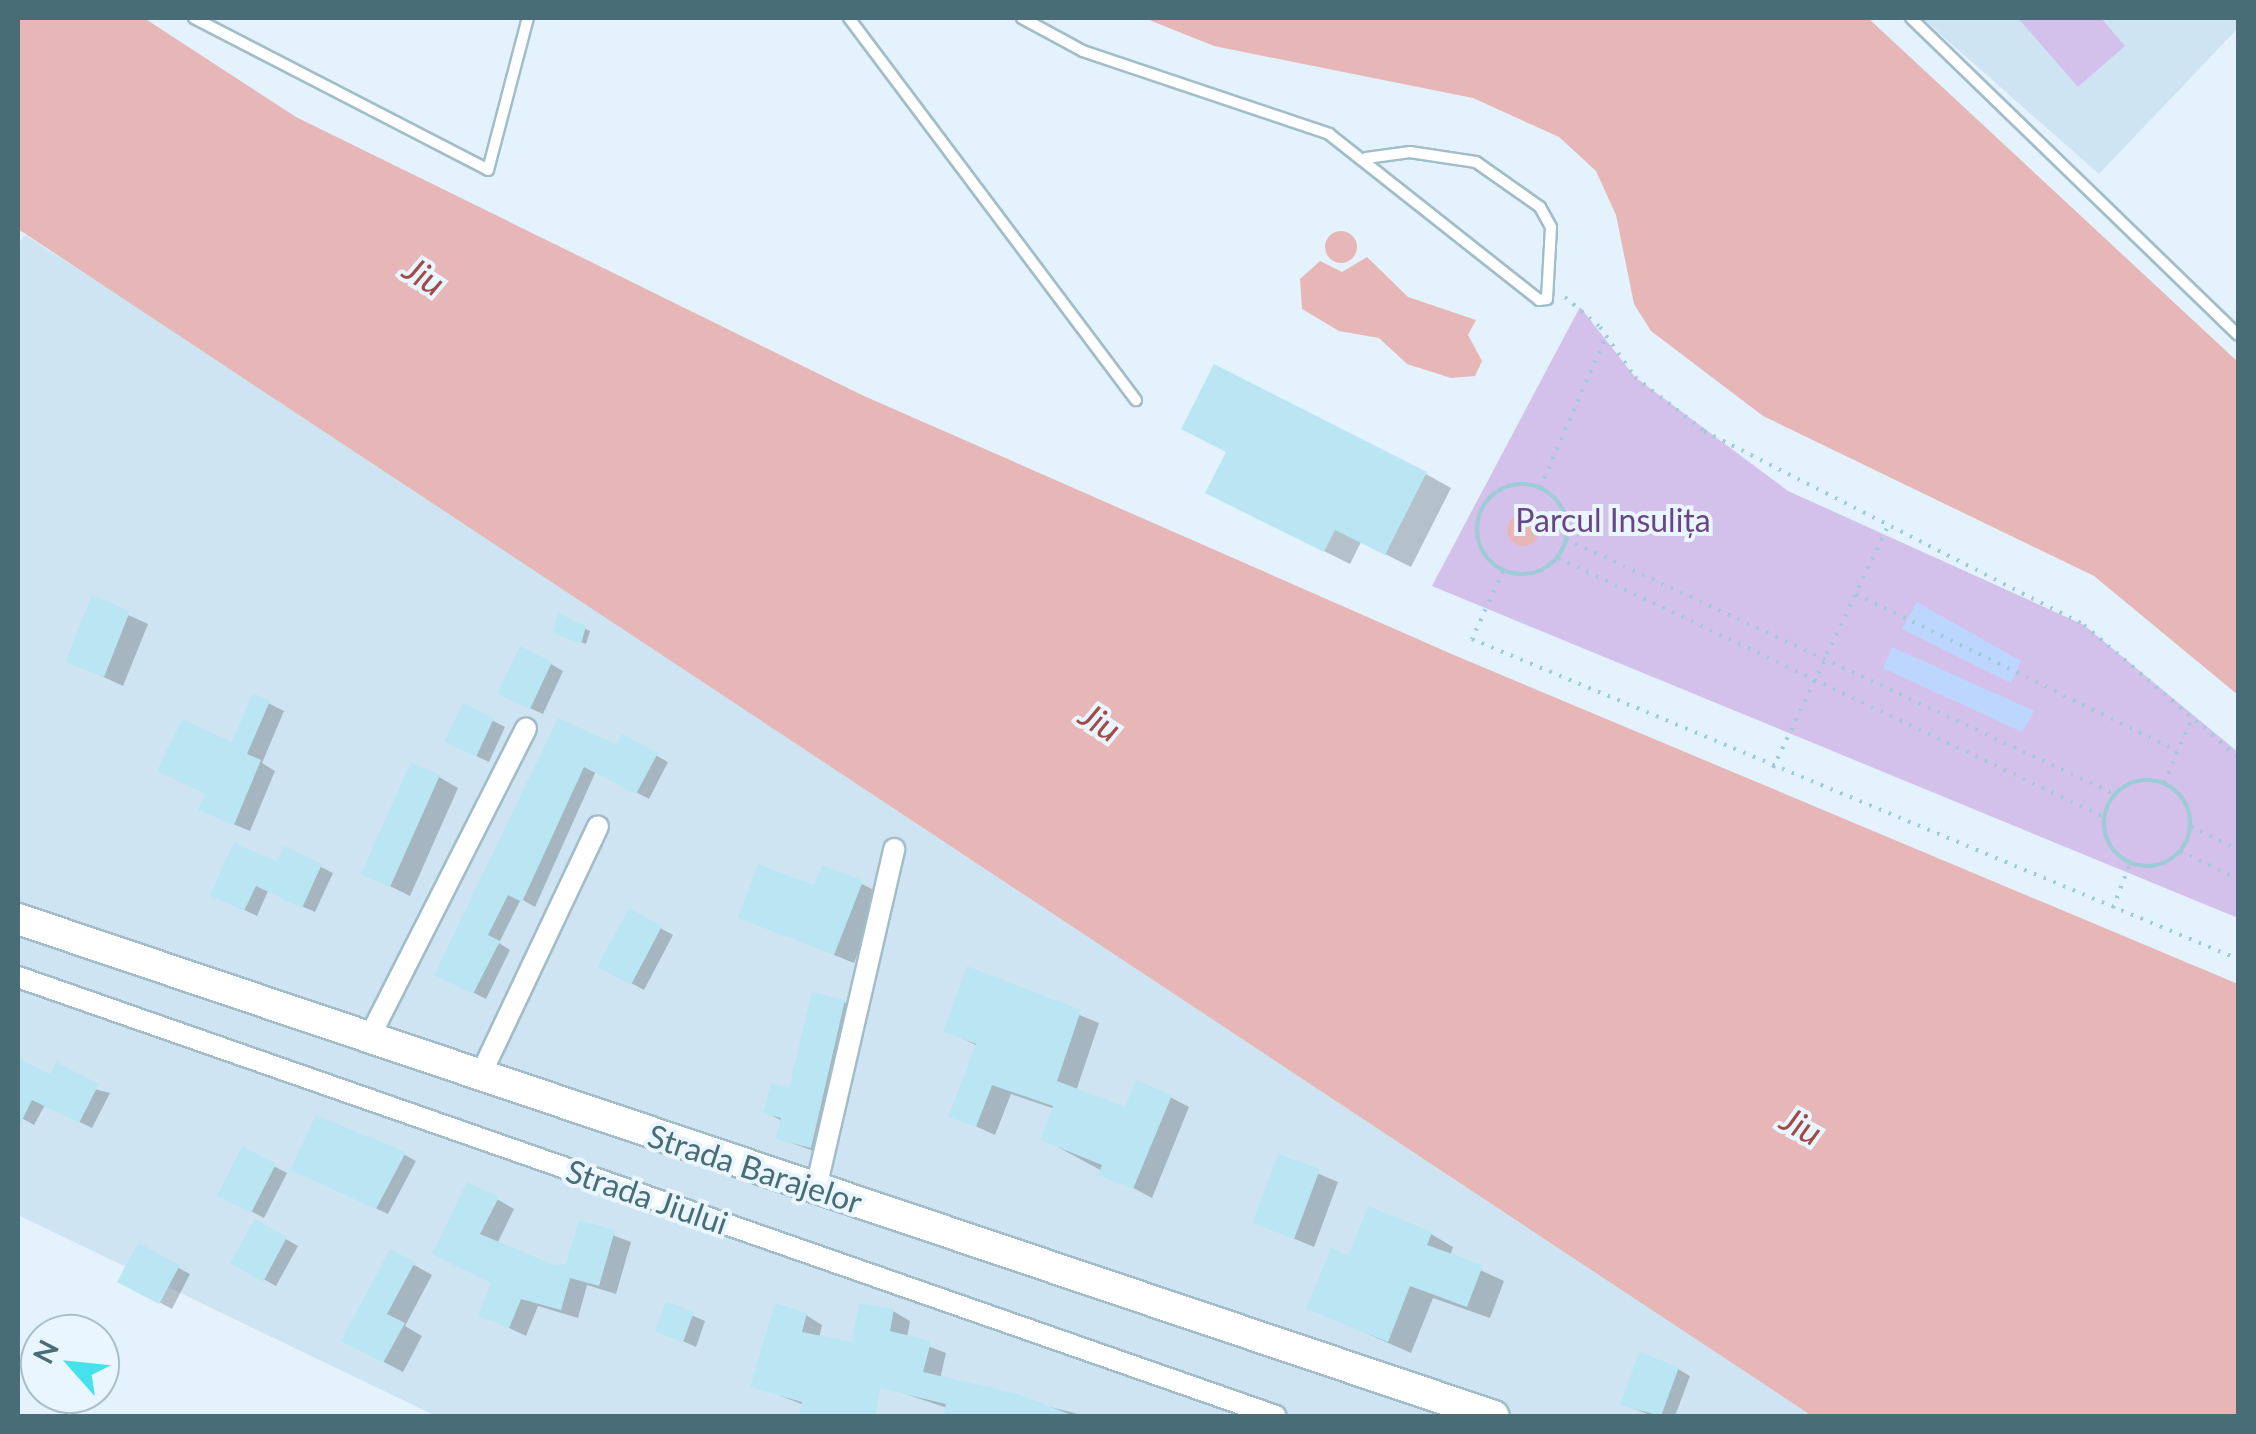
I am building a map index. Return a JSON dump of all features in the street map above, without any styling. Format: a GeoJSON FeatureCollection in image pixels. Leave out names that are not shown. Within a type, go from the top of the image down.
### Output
{"type":"FeatureCollection","features":[{"type":"Feature","properties":{"kind":"main road","name":"Strada Barajelor"},"geometry":{"type":"LineString","coordinates":[[18,918],[1494,1416]]}},
{"type":"Feature","properties":{"kind":"street"},"geometry":{"type":"LineString","coordinates":[[369,1038],[526,730]]}},
{"type":"Feature","properties":{"kind":"street"},"geometry":{"type":"LineString","coordinates":[[480,1076],[598,826]]}},
{"type":"Feature","properties":{"kind":"street"},"geometry":{"type":"LineString","coordinates":[[816,1188],[894,849]]}},
{"type":"Feature","properties":{"kind":"street","name":"Strada Jiului"},"geometry":{"type":"LineString","coordinates":[[18,977],[1276,1416]]}},
{"type":"Feature","properties":{"kind":"lane"},"geometry":{"type":"LineString","coordinates":[[194,18],[488,170],[528,18]]}},
{"type":"Feature","properties":{"kind":"lane"},"geometry":{"type":"LineString","coordinates":[[849,18],[1136,400]]}},
{"type":"Feature","properties":{"kind":"lane"},"geometry":{"type":"LineString","coordinates":[[1022,18],[1083,50],[1329,134],[1366,158],[1539,300],[1552,289],[1548,217],[1494,173],[1454,157],[1410,152],[1366,158]]}},
{"type":"Feature","properties":{"kind":"lane"},"geometry":{"type":"LineString","coordinates":[[1911,18],[2238,335]]}},
{"type":"Feature","properties":{"kind":"path"},"geometry":{"type":"LineString","coordinates":[[1552,289],[1606,336],[1635,377],[1704,431],[2084,626],[2238,757]]}},
{"type":"Feature","properties":{"kind":"path"},"geometry":{"type":"LineString","coordinates":[[1540,488],[1606,336]]}},
{"type":"Feature","properties":{"kind":"path"},"geometry":{"type":"LineString","coordinates":[[1507,486],[1540,488],[1560,503],[1566,539],[1558,558],[1532,574],[1502,570],[1477,535],[1483,505],[1507,486]]}},
{"type":"Feature","properties":{"kind":"path"},"geometry":{"type":"LineString","coordinates":[[1772,769],[1887,528]]}},
{"type":"Feature","properties":{"kind":"path"},"geometry":{"type":"LineString","coordinates":[[1566,539],[1826,656],[2115,794]]}},
{"type":"Feature","properties":{"kind":"path"},"geometry":{"type":"LineString","coordinates":[[1558,558],[2104,817]]}},
{"type":"Feature","properties":{"kind":"path"},"geometry":{"type":"LineString","coordinates":[[1502,570],[1472,639],[1772,769],[2238,959]]}},
{"type":"Feature","properties":{"kind":"path"},"geometry":{"type":"LineString","coordinates":[[1856,594],[2178,751]]}},
{"type":"Feature","properties":{"kind":"path"},"geometry":{"type":"LineString","coordinates":[[2164,782],[2193,717]]}},
{"type":"Feature","properties":{"kind":"path"},"geometry":{"type":"LineString","coordinates":[[2143,779],[2164,782],[2185,800],[2191,826],[2180,851],[2158,865],[2130,863],[2110,844],[2104,817],[2115,794],[2143,779]]}},
{"type":"Feature","properties":{"kind":"path"},"geometry":{"type":"LineString","coordinates":[[2191,826],[2238,850]]}},
{"type":"Feature","properties":{"kind":"path"},"geometry":{"type":"LineString","coordinates":[[2180,851],[2238,880]]}},
{"type":"Feature","properties":{"kind":"path"},"geometry":{"type":"LineString","coordinates":[[2112,908],[2130,863]]}},
{"type":"Feature","properties":{"kind":"shaded area"},"geometry":{"type":"Polygon","coordinates":[[[1922,18],[2238,18],[2238,28],[2099,174],[1922,18]]]}},
{"type":"Feature","properties":{"kind":"shaded area"},"geometry":{"type":"Polygon","coordinates":[[[25,235],[1812,1416],[436,1416],[18,1215],[18,244],[25,235]]]}},
{"type":"Feature","properties":{"kind":"green space"},"geometry":{"type":"Polygon","coordinates":[[[2018,18],[2101,18],[2125,46],[2078,87],[2018,18]]]}},
{"type":"Feature","properties":{"kind":"green space","name":"Parcul Insulița"},"geometry":{"type":"Polygon","coordinates":[[[1580,307],[1635,377],[1788,491],[2084,625],[2238,752],[2238,918],[1432,586],[1580,307]]]}},
{"type":"Feature","properties":{"kind":"sand"},"geometry":{"type":"Polygon","coordinates":[[[1917,602],[2021,661],[2011,683],[1902,629],[1917,602]]]}},
{"type":"Feature","properties":{"kind":"sand"},"geometry":{"type":"Polygon","coordinates":[[[1892,647],[2034,711],[2022,732],[1883,668],[1892,647]]]}},
{"type":"Feature","properties":{"kind":"water","name":"Jiu"},"geometry":{"type":"Polygon","coordinates":[[[18,18],[144,18],[296,117],[864,396],[1454,655],[2238,984],[2238,1416],[1812,1416],[18,229],[18,18]]]}},
{"type":"Feature","properties":{"kind":"water"},"geometry":{"type":"Polygon","coordinates":[[[1144,18],[1868,18],[2238,362],[2238,695],[2094,576],[1763,416],[1651,331],[1634,304],[1616,215],[1596,171],[1559,137],[1473,98],[1214,46],[1144,18]]]}},
{"type":"Feature","properties":{"kind":"water"},"geometry":{"type":"Polygon","coordinates":[[[1341,231],[1352,236],[1357,247],[1352,258],[1341,263],[1330,258],[1325,247],[1330,236],[1341,231]]]}},
{"type":"Feature","properties":{"kind":"water"},"geometry":{"type":"Polygon","coordinates":[[[1367,257],[1408,297],[1476,320],[1468,335],[1482,361],[1475,376],[1451,378],[1407,364],[1379,338],[1339,331],[1302,309],[1300,279],[1320,261],[1342,272],[1367,257]]]}},
{"type":"Feature","properties":{"kind":"water"},"geometry":{"type":"Polygon","coordinates":[[[1523,514],[1534,519],[1539,530],[1534,541],[1523,546],[1512,541],[1507,530],[1512,519],[1523,514]]]}},
{"type":"Feature","properties":{"kind":"building"},"geometry":{"type":"Polygon","coordinates":[[[1214,364],[1427,472],[1385,555],[1335,530],[1324,552],[1205,493],[1226,452],[1181,429],[1214,364]]]}},
{"type":"Feature","properties":{"kind":"building"},"geometry":{"type":"Polygon","coordinates":[[[92,595],[130,611],[104,677],[65,662],[92,595]]]}},
{"type":"Feature","properties":{"kind":"building"},"geometry":{"type":"Polygon","coordinates":[[[558,613],[586,626],[581,644],[553,633],[558,613]]]}},
{"type":"Feature","properties":{"kind":"building"},"geometry":{"type":"Polygon","coordinates":[[[520,646],[552,662],[530,709],[497,694],[520,646]]]}},
{"type":"Feature","properties":{"kind":"building"},"geometry":{"type":"Polygon","coordinates":[[[253,693],[270,701],[247,754],[261,760],[234,825],[198,810],[205,794],[157,771],[182,719],[232,742],[253,693]]]}},
{"type":"Feature","properties":{"kind":"building"},"geometry":{"type":"Polygon","coordinates":[[[463,703],[494,718],[476,757],[444,742],[463,703]]]}},
{"type":"Feature","properties":{"kind":"building"},"geometry":{"type":"Polygon","coordinates":[[[558,718],[616,744],[622,734],[658,753],[636,794],[584,767],[522,902],[508,895],[488,935],[500,941],[473,994],[434,975],[558,718]]]}},
{"type":"Feature","properties":{"kind":"building"},"geometry":{"type":"Polygon","coordinates":[[[411,762],[440,775],[390,887],[361,874],[411,762]]]}},
{"type":"Feature","properties":{"kind":"building"},"geometry":{"type":"Polygon","coordinates":[[[234,842],[277,862],[284,846],[322,864],[302,908],[256,886],[244,911],[210,895],[234,842]]]}},
{"type":"Feature","properties":{"kind":"building"},"geometry":{"type":"Polygon","coordinates":[[[758,864],[814,885],[822,865],[863,881],[834,955],[738,918],[758,864]]]}},
{"type":"Feature","properties":{"kind":"building"},"geometry":{"type":"Polygon","coordinates":[[[629,908],[662,926],[631,985],[597,967],[629,908]]]}},
{"type":"Feature","properties":{"kind":"building"},"geometry":{"type":"Polygon","coordinates":[[[967,966],[1081,1010],[1057,1081],[1125,1107],[1136,1080],[1172,1095],[1133,1189],[1098,1175],[1102,1165],[1040,1140],[1053,1106],[992,1085],[976,1127],[948,1117],[976,1044],[943,1032],[967,966]]]}},
{"type":"Feature","properties":{"kind":"building"},"geometry":{"type":"Polygon","coordinates":[[[812,992],[845,1000],[811,1148],[776,1139],[781,1118],[763,1113],[771,1083],[789,1088],[812,992]]]}},
{"type":"Feature","properties":{"kind":"building"},"geometry":{"type":"Polygon","coordinates":[[[18,1058],[50,1074],[56,1062],[99,1084],[79,1123],[32,1100],[18,1128],[18,1058]]]}},
{"type":"Feature","properties":{"kind":"building"},"geometry":{"type":"Polygon","coordinates":[[[316,1115],[406,1152],[376,1209],[290,1170],[316,1115]]]}},
{"type":"Feature","properties":{"kind":"building"},"geometry":{"type":"Polygon","coordinates":[[[242,1146],[276,1164],[251,1213],[217,1196],[242,1146]]]}},
{"type":"Feature","properties":{"kind":"building"},"geometry":{"type":"Polygon","coordinates":[[[1278,1154],[1320,1169],[1294,1239],[1252,1223],[1278,1154]]]}},
{"type":"Feature","properties":{"kind":"building"},"geometry":{"type":"Polygon","coordinates":[[[467,1182],[499,1197],[480,1234],[554,1265],[566,1264],[579,1220],[615,1230],[599,1286],[570,1278],[561,1310],[521,1299],[509,1328],[478,1316],[491,1283],[432,1254],[467,1182]]]}},
{"type":"Feature","properties":{"kind":"building"},"geometry":{"type":"Polygon","coordinates":[[[1368,1206],[1432,1232],[1427,1245],[1483,1265],[1467,1307],[1410,1286],[1388,1342],[1306,1309],[1331,1248],[1349,1255],[1368,1206]]]}},
{"type":"Feature","properties":{"kind":"building"},"geometry":{"type":"Polygon","coordinates":[[[255,1219],[287,1237],[263,1282],[230,1263],[255,1219]]]}},
{"type":"Feature","properties":{"kind":"building"},"geometry":{"type":"Polygon","coordinates":[[[138,1243],[180,1265],[159,1304],[117,1282],[138,1243]]]}},
{"type":"Feature","properties":{"kind":"building"},"geometry":{"type":"Polygon","coordinates":[[[390,1249],[415,1262],[387,1314],[405,1323],[383,1363],[341,1341],[390,1249]]]}},
{"type":"Feature","properties":{"kind":"building"},"geometry":{"type":"Polygon","coordinates":[[[666,1301],[694,1312],[683,1342],[655,1332],[666,1301]]]}},
{"type":"Feature","properties":{"kind":"building"},"geometry":{"type":"Polygon","coordinates":[[[775,1303],[807,1313],[802,1332],[852,1342],[859,1303],[894,1309],[890,1331],[931,1341],[923,1372],[1018,1394],[1074,1416],[943,1416],[946,1404],[880,1388],[875,1416],[799,1416],[802,1402],[750,1387],[775,1303]]]}},
{"type":"Feature","properties":{"kind":"building"},"geometry":{"type":"Polygon","coordinates":[[[1639,1352],[1679,1367],[1661,1416],[1620,1405],[1639,1352]]]}}]}
